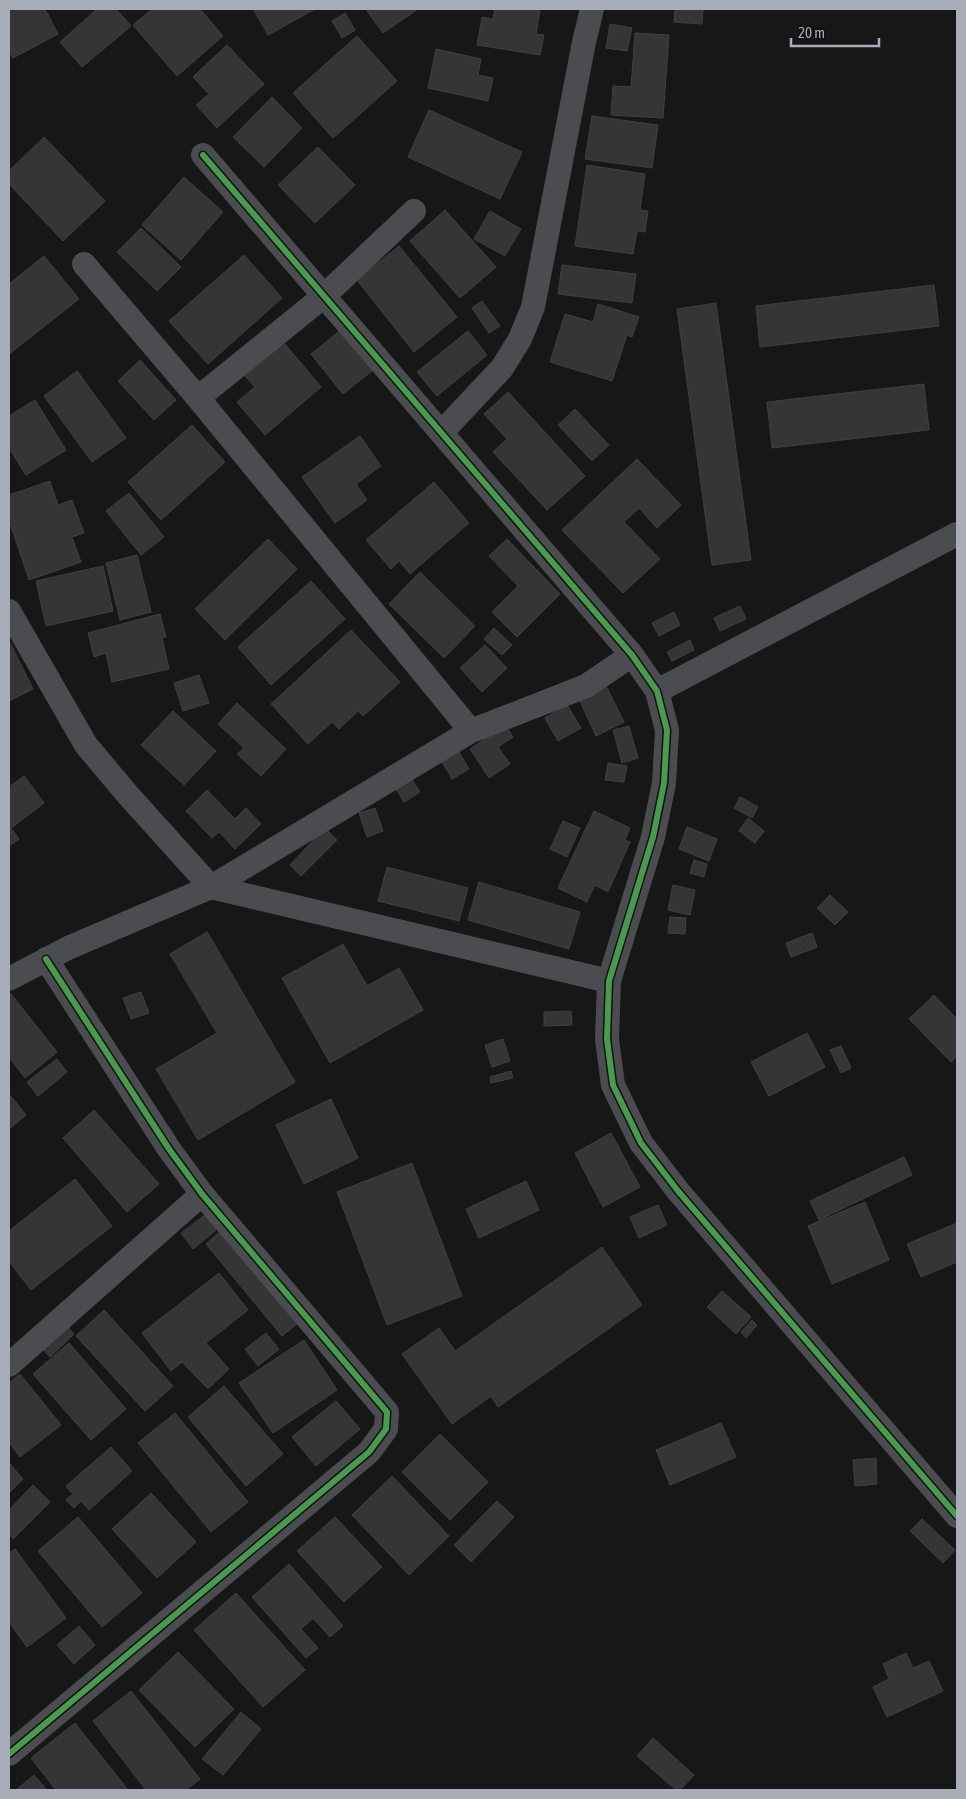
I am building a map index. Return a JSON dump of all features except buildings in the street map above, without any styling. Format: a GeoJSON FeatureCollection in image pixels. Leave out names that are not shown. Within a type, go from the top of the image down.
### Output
{"type":"FeatureCollection","features":[{"type":"Feature","properties":{"kind":"street"},"geometry":{"type":"LineString","coordinates":[[442,432],[502,368],[520,339],[533,307],[592,9]]}},
{"type":"Feature","properties":{"kind":"street"},"geometry":{"type":"LineString","coordinates":[[203,155],[632,655],[657,691],[667,730],[664,783],[653,837],[609,981],[607,1039],[613,1085],[641,1143],[678,1191],[957,1516]]}},
{"type":"Feature","properties":{"kind":"street"},"geometry":{"type":"LineString","coordinates":[[198,398],[324,296],[414,211]]}},
{"type":"Feature","properties":{"kind":"street"},"geometry":{"type":"LineString","coordinates":[[84,264],[198,398],[471,731]]}},
{"type":"Feature","properties":{"kind":"street"},"geometry":{"type":"LineString","coordinates":[[657,691],[957,534]]}},
{"type":"Feature","properties":{"kind":"street"},"geometry":{"type":"LineString","coordinates":[[9,611],[86,745],[128,795],[211,887],[609,981]]}},
{"type":"Feature","properties":{"kind":"street"},"geometry":{"type":"LineString","coordinates":[[9,979],[46,959],[211,887],[471,731],[586,686],[632,655]]}},
{"type":"Feature","properties":{"kind":"street"},"geometry":{"type":"LineString","coordinates":[[9,1754],[369,1452],[386,1429],[388,1412],[202,1194],[169,1150],[46,959]]}},
{"type":"Feature","properties":{"kind":"street"},"geometry":{"type":"LineString","coordinates":[[9,1365],[202,1194]]}},
{"type":"Feature","properties":{"kind":"cycle path"},"geometry":{"type":"LineString","coordinates":[[203,155],[632,655],[657,691],[667,730],[664,783],[653,837],[609,981],[607,1039],[613,1085],[641,1143],[678,1191],[957,1516]]}},
{"type":"Feature","properties":{"kind":"cycle path"},"geometry":{"type":"LineString","coordinates":[[9,1754],[369,1452],[386,1429],[387,1412],[202,1194],[169,1149],[46,959]]}}]}
